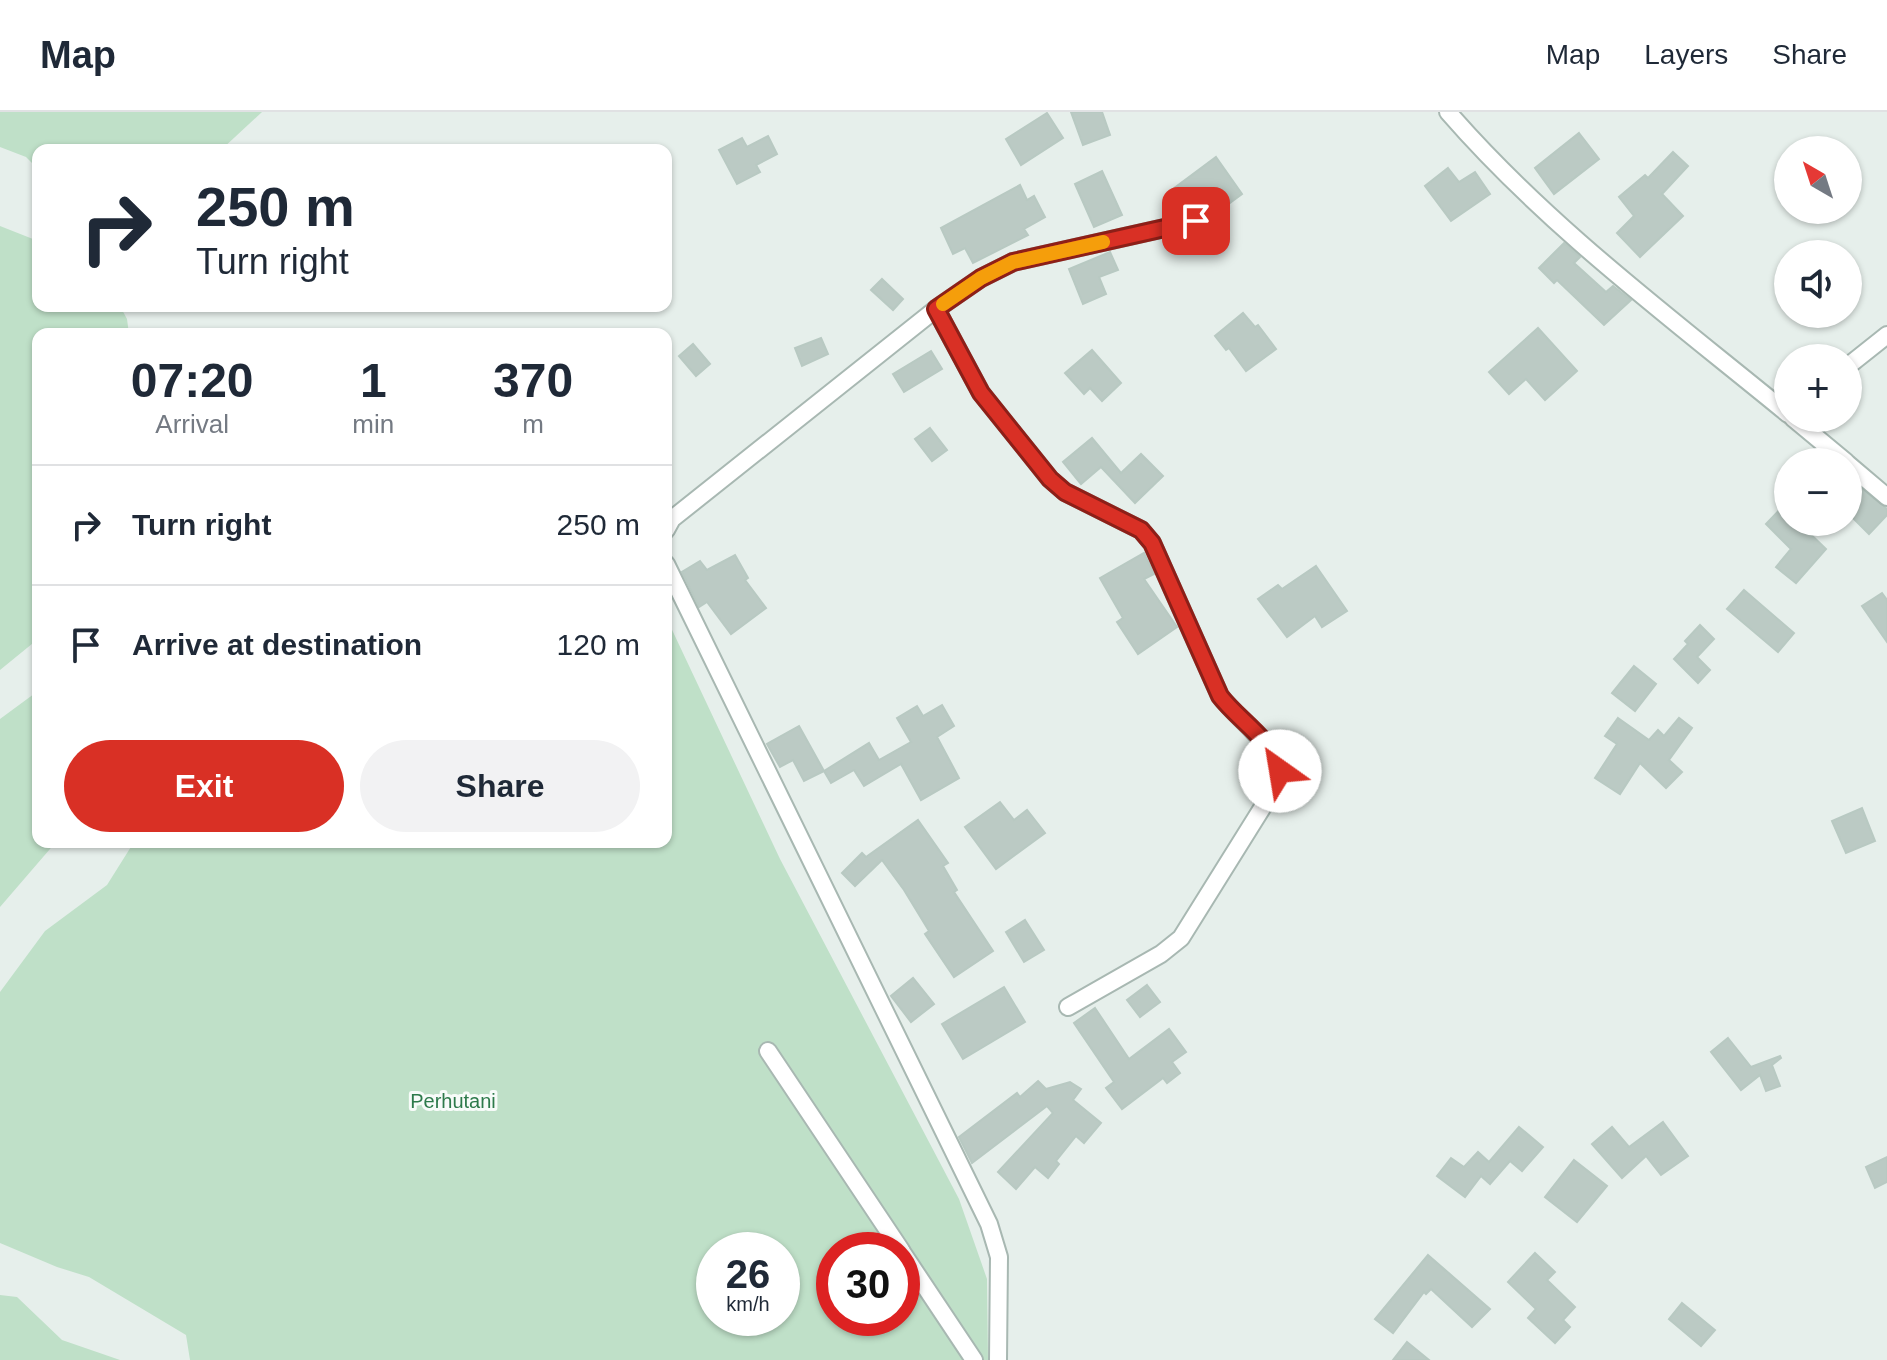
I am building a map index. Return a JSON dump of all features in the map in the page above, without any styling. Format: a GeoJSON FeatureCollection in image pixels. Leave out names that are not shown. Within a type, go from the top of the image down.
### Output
{"type":"FeatureCollection","features":[{"type":"Feature","properties":{"kind":"street"},"geometry":{"type":"LineString","coordinates":[[1448,112],[1516,184],[1598,259],[1774,403]]}},
{"type":"Feature","properties":{"kind":"street"},"geometry":{"type":"LineString","coordinates":[[672,519],[936,309],[981,278],[1013,262],[1196,221]]}},
{"type":"Feature","properties":{"kind":"street"},"geometry":{"type":"LineString","coordinates":[[936,309],[981,393],[1050,479],[1065,492],[1141,530],[1152,543],[1220,696],[1232,712],[1273,751],[1280,771],[1274,789],[1181,938],[1161,954],[1068,1007]]}},
{"type":"Feature","properties":{"kind":"street"},"geometry":{"type":"LineString","coordinates":[[1862,355],[1887,335]]}},
{"type":"Feature","properties":{"kind":"street"},"geometry":{"type":"LineString","coordinates":[[1813,432],[1831,448]]}},
{"type":"Feature","properties":{"kind":"street"},"geometry":{"type":"LineString","coordinates":[[1862,476],[1887,497]]}},
{"type":"Feature","properties":{"kind":"street"},"geometry":{"type":"LineString","coordinates":[[672,576],[989,1224],[999,1257],[998,1360]]}},
{"type":"Feature","properties":{"kind":"street"},"geometry":{"type":"LineString","coordinates":[[768,1051],[888,1232]]}},
{"type":"Feature","properties":{"kind":"street"},"geometry":{"type":"LineString","coordinates":[[920,1279],[974,1360]]}},
{"type":"Feature","properties":{"kind":"green space"},"geometry":{"type":"Polygon","coordinates":[[[0,112],[262,112],[227,144],[32,144],[32,163],[26,157],[0,147],[0,112]]]}},
{"type":"Feature","properties":{"kind":"green space"},"geometry":{"type":"Polygon","coordinates":[[[0,226],[32,239],[32,312],[123,312],[128,328],[32,328],[32,644],[0,670],[0,226]]]}},
{"type":"Feature","properties":{"kind":"green space","name":"Perhutani"},"geometry":{"type":"Polygon","coordinates":[[[672,630],[780,859],[959,1199],[987,1279],[988,1360],[190,1360],[186,1335],[89,1277],[0,1243],[0,992],[45,931],[107,885],[130,848],[672,848],[672,630]]]}},
{"type":"Feature","properties":{"kind":"green space"},"geometry":{"type":"Polygon","coordinates":[[[32,695],[32,848],[51,848],[0,907],[0,719],[32,695]]]}},
{"type":"Feature","properties":{"kind":"green space"},"geometry":{"type":"Polygon","coordinates":[[[0,1295],[17,1297],[62,1340],[120,1360],[0,1360],[0,1295]]]}},
{"type":"Feature","properties":{"kind":"building"},"geometry":{"type":"Polygon","coordinates":[[[1071,112],[1102,112],[1110,135],[1083,145],[1071,112]]]}},
{"type":"Feature","properties":{"kind":"building"},"geometry":{"type":"Polygon","coordinates":[[[1047,113],[1063,138],[1021,165],[1006,139],[1047,113]]]}},
{"type":"Feature","properties":{"kind":"building"},"geometry":{"type":"Polygon","coordinates":[[[1579,133],[1599,159],[1554,194],[1535,168],[1579,133]]]}},
{"type":"Feature","properties":{"kind":"building"},"geometry":{"type":"Polygon","coordinates":[[[768,136],[777,154],[756,165],[760,172],[737,184],[719,150],[742,138],[747,147],[768,136]]]}},
{"type":"Feature","properties":{"kind":"building"},"geometry":{"type":"Polygon","coordinates":[[[1673,152],[1688,166],[1662,194],[1683,216],[1640,257],[1617,233],[1634,216],[1619,197],[1645,175],[1648,178],[1673,152]]]}},
{"type":"Feature","properties":{"kind":"building"},"geometry":{"type":"Polygon","coordinates":[[[1216,157],[1242,194],[1208,219],[1194,200],[1183,209],[1169,192],[1216,157]]]}},
{"type":"Feature","properties":{"kind":"building"},"geometry":{"type":"Polygon","coordinates":[[[1448,168],[1459,182],[1475,172],[1490,194],[1451,221],[1425,186],[1448,168]]]}},
{"type":"Feature","properties":{"kind":"building"},"geometry":{"type":"Polygon","coordinates":[[[1102,171],[1122,215],[1094,227],[1075,184],[1102,171]]]}},
{"type":"Feature","properties":{"kind":"building"},"geometry":{"type":"Polygon","coordinates":[[[1020,185],[1027,200],[1034,196],[1045,217],[1024,229],[1028,235],[973,263],[965,248],[953,254],[941,228],[1020,185]]]}},
{"type":"Feature","properties":{"kind":"building"},"geometry":{"type":"Polygon","coordinates":[[[1564,243],[1580,257],[1574,263],[1606,292],[1613,286],[1631,300],[1604,325],[1557,280],[1554,283],[1539,268],[1564,243]]]}},
{"type":"Feature","properties":{"kind":"building"},"geometry":{"type":"Polygon","coordinates":[[[1110,252],[1118,270],[1099,277],[1106,294],[1083,304],[1069,269],[1110,252]]]}},
{"type":"Feature","properties":{"kind":"building"},"geometry":{"type":"Polygon","coordinates":[[[882,279],[903,299],[893,310],[871,290],[882,279]]]}},
{"type":"Feature","properties":{"kind":"building"},"geometry":{"type":"Polygon","coordinates":[[[1243,313],[1255,327],[1258,325],[1276,349],[1246,371],[1229,348],[1226,350],[1215,336],[1243,313]]]}},
{"type":"Feature","properties":{"kind":"building"},"geometry":{"type":"Polygon","coordinates":[[[1538,328],[1577,371],[1545,400],[1526,379],[1509,394],[1489,372],[1538,328]]]}},
{"type":"Feature","properties":{"kind":"building"},"geometry":{"type":"Polygon","coordinates":[[[821,338],[828,354],[802,366],[795,348],[821,338]]]}},
{"type":"Feature","properties":{"kind":"building"},"geometry":{"type":"Polygon","coordinates":[[[693,344],[710,364],[696,376],[679,356],[693,344]]]}},
{"type":"Feature","properties":{"kind":"building"},"geometry":{"type":"Polygon","coordinates":[[[1092,350],[1121,383],[1102,401],[1090,388],[1084,394],[1065,373],[1092,350]]]}},
{"type":"Feature","properties":{"kind":"building"},"geometry":{"type":"Polygon","coordinates":[[[931,351],[942,369],[904,392],[893,374],[931,351]]]}},
{"type":"Feature","properties":{"kind":"building"},"geometry":{"type":"Polygon","coordinates":[[[930,428],[947,450],[932,461],[915,439],[930,428]]]}},
{"type":"Feature","properties":{"kind":"building"},"geometry":{"type":"Polygon","coordinates":[[[1092,438],[1121,473],[1141,454],[1163,476],[1135,503],[1101,467],[1081,484],[1063,462],[1092,438]]]}},
{"type":"Feature","properties":{"kind":"building"},"geometry":{"type":"Polygon","coordinates":[[[1862,489],[1887,509],[1887,515],[1869,534],[1862,527],[1862,489]]]}},
{"type":"Feature","properties":{"kind":"building"},"geometry":{"type":"Polygon","coordinates":[[[1774,516],[1774,532],[1766,524],[1774,516]]]}},
{"type":"Feature","properties":{"kind":"building"},"geometry":{"type":"Polygon","coordinates":[[[1778,536],[1813,536],[1826,549],[1796,583],[1776,567],[1791,549],[1778,536]]]}},
{"type":"Feature","properties":{"kind":"building"},"geometry":{"type":"Polygon","coordinates":[[[1144,553],[1154,574],[1144,579],[1177,627],[1138,654],[1117,622],[1123,618],[1100,578],[1144,553]]]}},
{"type":"Feature","properties":{"kind":"building"},"geometry":{"type":"Polygon","coordinates":[[[735,555],[748,578],[745,580],[766,608],[731,634],[707,602],[699,607],[682,572],[700,561],[707,570],[735,555]]]}},
{"type":"Feature","properties":{"kind":"building"},"geometry":{"type":"Polygon","coordinates":[[[1316,566],[1347,611],[1322,627],[1315,616],[1287,637],[1258,599],[1278,585],[1282,589],[1316,566]]]}},
{"type":"Feature","properties":{"kind":"building"},"geometry":{"type":"Polygon","coordinates":[[[1744,590],[1794,633],[1778,652],[1727,609],[1744,590]]]}},
{"type":"Feature","properties":{"kind":"building"},"geometry":{"type":"Polygon","coordinates":[[[1882,593],[1887,600],[1887,642],[1862,606],[1882,593]]]}},
{"type":"Feature","properties":{"kind":"building"},"geometry":{"type":"Polygon","coordinates":[[[1700,625],[1714,639],[1697,657],[1710,670],[1698,683],[1674,659],[1700,625]]]}},
{"type":"Feature","properties":{"kind":"building"},"geometry":{"type":"Polygon","coordinates":[[[1634,666],[1656,684],[1635,711],[1612,693],[1634,666]]]}},
{"type":"Feature","properties":{"kind":"building"},"geometry":{"type":"Polygon","coordinates":[[[942,705],[954,726],[937,737],[959,778],[921,800],[901,764],[864,786],[854,770],[831,783],[824,771],[869,743],[879,760],[911,742],[897,718],[917,706],[923,716],[942,705]]]}},
{"type":"Feature","properties":{"kind":"building"},"geometry":{"type":"Polygon","coordinates":[[[1618,718],[1649,740],[1658,730],[1664,736],[1679,718],[1692,728],[1669,760],[1682,772],[1666,788],[1640,763],[1620,794],[1595,778],[1617,744],[1605,736],[1618,718]]]}},
{"type":"Feature","properties":{"kind":"building"},"geometry":{"type":"Polygon","coordinates":[[[799,726],[824,771],[804,781],[793,760],[780,767],[767,744],[799,726]]]}},
{"type":"Feature","properties":{"kind":"building"},"geometry":{"type":"Polygon","coordinates":[[[1000,802],[1014,820],[1027,810],[1045,833],[996,869],[965,827],[1000,802]]]}},
{"type":"Feature","properties":{"kind":"building"},"geometry":{"type":"Polygon","coordinates":[[[1862,808],[1875,841],[1846,853],[1832,821],[1862,808]]]}},
{"type":"Feature","properties":{"kind":"building"},"geometry":{"type":"Polygon","coordinates":[[[918,820],[948,863],[943,866],[957,890],[954,892],[993,951],[954,977],[925,934],[929,931],[904,890],[882,860],[855,886],[842,873],[862,853],[866,857],[918,820]]]}},
{"type":"Feature","properties":{"kind":"building"},"geometry":{"type":"Polygon","coordinates":[[[1025,920],[1044,950],[1024,962],[1006,932],[1025,920]]]}},
{"type":"Feature","properties":{"kind":"building"},"geometry":{"type":"Polygon","coordinates":[[[913,978],[934,1004],[911,1022],[891,996],[913,978]]]}},
{"type":"Feature","properties":{"kind":"building"},"geometry":{"type":"Polygon","coordinates":[[[1147,985],[1160,1002],[1140,1017],[1127,1000],[1147,985]]]}},
{"type":"Feature","properties":{"kind":"building"},"geometry":{"type":"Polygon","coordinates":[[[1004,987],[1025,1022],[963,1059],[942,1024],[1004,987]]]}},
{"type":"Feature","properties":{"kind":"building"},"geometry":{"type":"Polygon","coordinates":[[[1095,1008],[1129,1059],[1169,1029],[1186,1052],[1172,1062],[1180,1073],[1167,1083],[1163,1078],[1122,1109],[1106,1088],[1114,1082],[1074,1023],[1095,1008]]]}},
{"type":"Feature","properties":{"kind":"building"},"geometry":{"type":"Polygon","coordinates":[[[1728,1038],[1751,1067],[1780,1056],[1772,1065],[1780,1086],[1766,1091],[1760,1075],[1741,1090],[1711,1052],[1728,1038]]]}},
{"type":"Feature","properties":{"kind":"building"},"geometry":{"type":"Polygon","coordinates":[[[1038,1081],[1046,1089],[1070,1082],[1081,1089],[1073,1100],[1101,1123],[1084,1143],[1076,1136],[1056,1161],[1059,1164],[1048,1178],[1035,1167],[1016,1189],[998,1172],[1053,1113],[1047,1106],[972,1163],[959,1137],[1017,1093],[1020,1097],[1038,1081]]]}},
{"type":"Feature","properties":{"kind":"building"},"geometry":{"type":"Polygon","coordinates":[[[1663,1122],[1688,1156],[1661,1175],[1646,1156],[1622,1178],[1592,1144],[1612,1127],[1629,1147],[1663,1122]]]}},
{"type":"Feature","properties":{"kind":"building"},"geometry":{"type":"Polygon","coordinates":[[[1519,1127],[1543,1147],[1522,1171],[1510,1161],[1490,1184],[1481,1176],[1465,1197],[1437,1176],[1451,1158],[1464,1167],[1478,1152],[1489,1162],[1519,1127]]]}},
{"type":"Feature","properties":{"kind":"building"},"geometry":{"type":"Polygon","coordinates":[[[1887,1157],[1887,1182],[1875,1188],[1866,1167],[1887,1157]]]}},
{"type":"Feature","properties":{"kind":"building"},"geometry":{"type":"Polygon","coordinates":[[[1574,1160],[1607,1186],[1577,1222],[1545,1197],[1574,1160]]]}},
{"type":"Feature","properties":{"kind":"building"},"geometry":{"type":"Polygon","coordinates":[[[1535,1253],[1555,1272],[1547,1280],[1575,1307],[1563,1320],[1570,1327],[1555,1343],[1528,1318],[1536,1309],[1508,1282],[1535,1253]]]}},
{"type":"Feature","properties":{"kind":"building"},"geometry":{"type":"Polygon","coordinates":[[[1428,1255],[1490,1309],[1472,1327],[1431,1289],[1426,1294],[1424,1292],[1393,1333],[1375,1319],[1428,1255]]]}},
{"type":"Feature","properties":{"kind":"building"},"geometry":{"type":"Polygon","coordinates":[[[1682,1303],[1715,1330],[1701,1346],[1669,1319],[1682,1303]]]}},
{"type":"Feature","properties":{"kind":"building"},"geometry":{"type":"Polygon","coordinates":[[[1407,1342],[1429,1360],[1393,1360],[1407,1342]]]}},
{"type":"Feature","properties":{"kind":"slow traffic"},"geometry":{"type":"LineString","coordinates":[[943,304],[981,278],[1013,262],[1103,242]]}},
{"type":"Feature","properties":{"kind":"route"},"geometry":{"type":"LineString","coordinates":[[1196,221],[1013,262],[981,278],[936,309],[981,393],[1050,479],[1065,492],[1141,530],[1152,543],[1220,696],[1232,712],[1273,751],[1280,771]]}}]}
